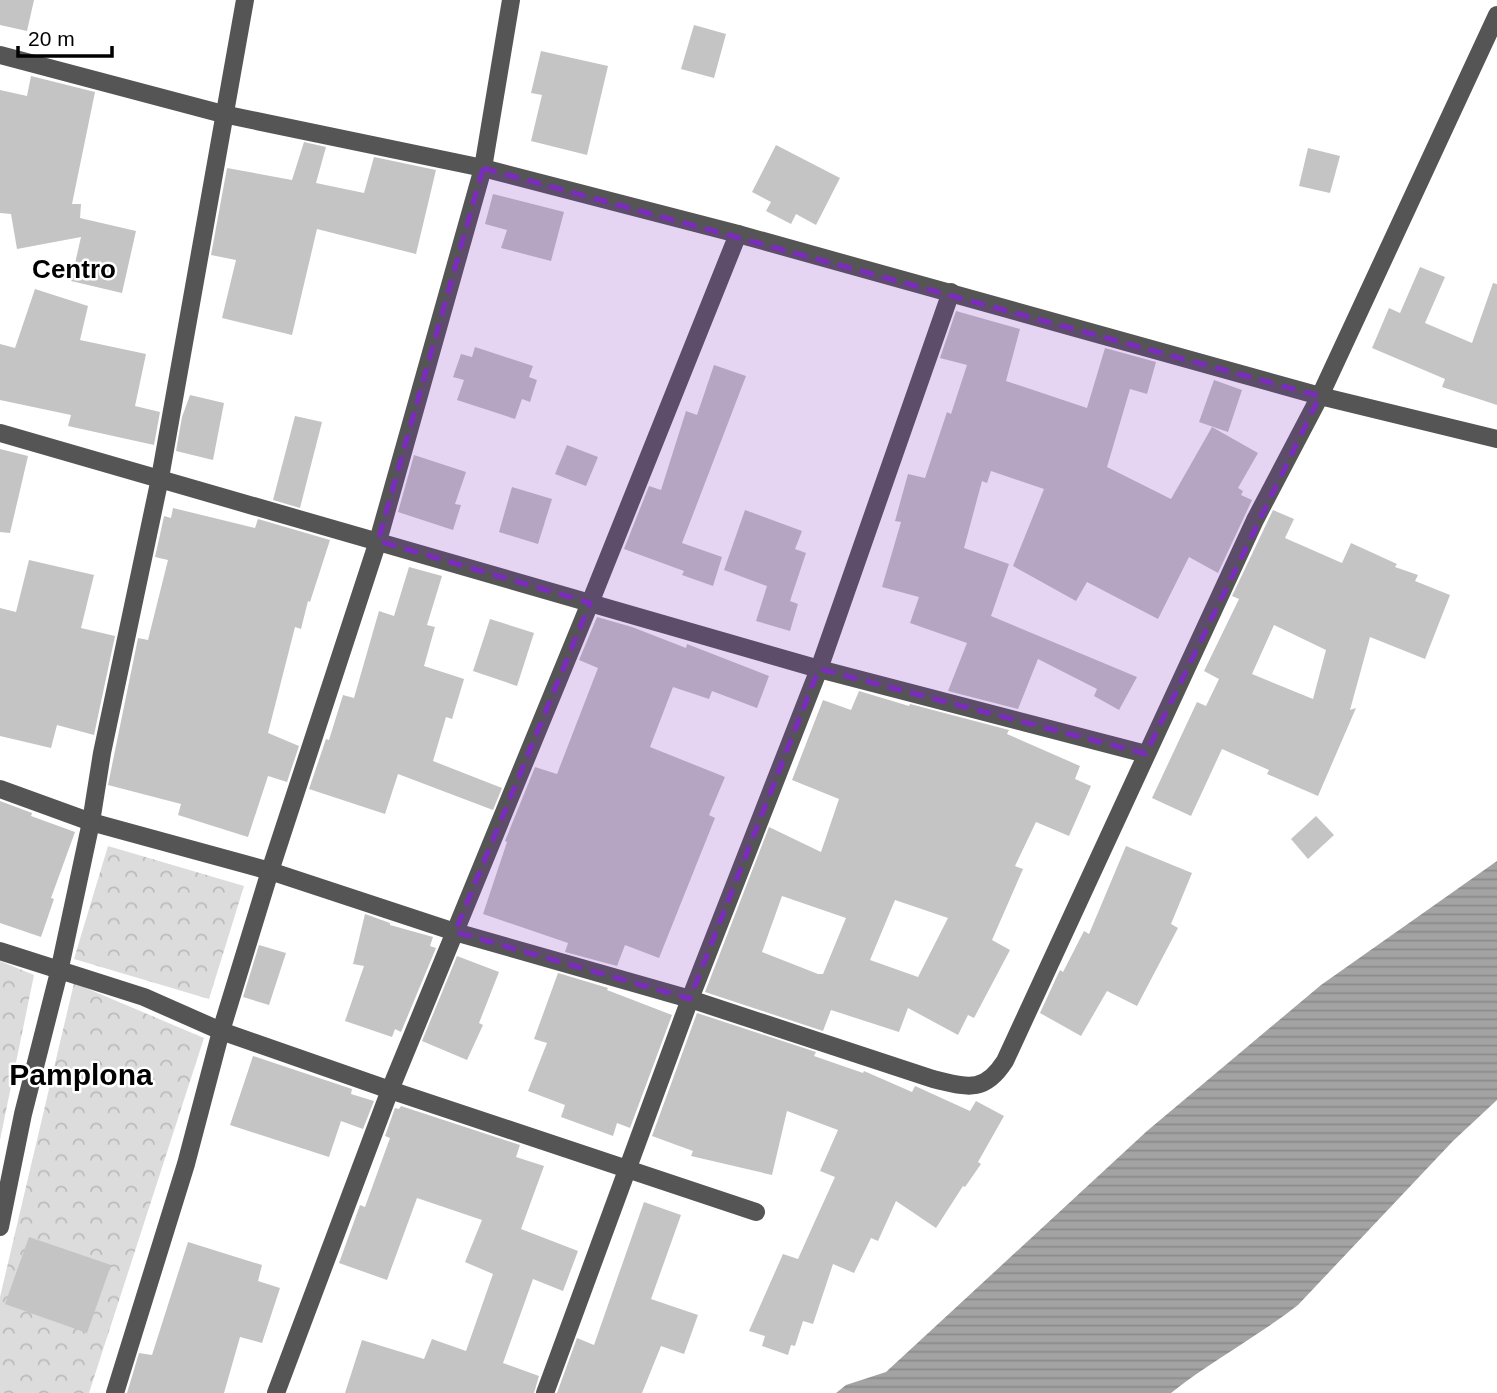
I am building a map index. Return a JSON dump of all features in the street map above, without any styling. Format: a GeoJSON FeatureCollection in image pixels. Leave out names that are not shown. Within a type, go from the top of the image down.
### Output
{"type":"FeatureCollection","features":[{"type":"Feature","properties":{"kind":"street"},"geometry":{"type":"LineString","coordinates":[[0,1227],[23,1114],[91,822],[102,753],[160,478],[245,0]]}},
{"type":"Feature","properties":{"kind":"street"},"geometry":{"type":"LineString","coordinates":[[115,1393],[186,1164],[221,1031],[270,871],[378,541],[483,168],[511,0]]}},
{"type":"Feature","properties":{"kind":"street"},"geometry":{"type":"LineString","coordinates":[[0,789],[91,822],[270,871],[455,932],[690,999],[933,1079],[971,1088],[987,1082],[1005,1061],[1064,939],[1146,754],[1255,520],[1320,396],[1497,15]]}},
{"type":"Feature","properties":{"kind":"street"},"geometry":{"type":"LineString","coordinates":[[0,55],[223,114],[483,168],[951,292],[1320,396],[1497,439]]}},
{"type":"Feature","properties":{"kind":"street"},"geometry":{"type":"LineString","coordinates":[[276,1393],[390,1090],[738,234]]}},
{"type":"Feature","properties":{"kind":"street"},"geometry":{"type":"LineString","coordinates":[[545,1393],[690,999],[820,669],[951,292]]}},
{"type":"Feature","properties":{"kind":"street"},"geometry":{"type":"LineString","coordinates":[[0,433],[820,669],[1146,754]]}},
{"type":"Feature","properties":{"kind":"street"},"geometry":{"type":"LineString","coordinates":[[0,951],[58,972],[144,997],[221,1031],[390,1090],[756,1212]]}},
{"type":"Feature","properties":{"kind":"highlighted area"},"geometry":{"type":"Polygon","coordinates":[[[483,168],[1320,396],[1146,754],[819,669],[690,999],[455,932],[590,603],[378,541],[483,168]]]}},
{"type":"Feature","properties":{"kind":"green space"},"geometry":{"type":"Polygon","coordinates":[[[108,846],[244,886],[209,999],[74,959],[108,846]]]}},
{"type":"Feature","properties":{"kind":"green space"},"geometry":{"type":"Polygon","coordinates":[[[0,961],[34,975],[0,1140],[0,961]]]}},
{"type":"Feature","properties":{"kind":"green space"},"geometry":{"type":"Polygon","coordinates":[[[74,983],[204,1038],[89,1393],[0,1393],[0,1297],[74,983]]]}},
{"type":"Feature","properties":{"kind":"shaded area"},"geometry":{"type":"Polygon","coordinates":[[[1497,861],[1497,1100],[1453,1141],[1298,1305],[1171,1393],[836,1393],[846,1385],[886,1372],[1147,1131],[1321,985],[1497,861]]]}},
{"type":"Feature","properties":{"kind":"building"},"geometry":{"type":"Polygon","coordinates":[[[0,0],[34,0],[27,31],[0,25],[0,0]]]}},
{"type":"Feature","properties":{"kind":"building"},"geometry":{"type":"Polygon","coordinates":[[[694,25],[726,34],[714,78],[681,69],[694,25]]]}},
{"type":"Feature","properties":{"kind":"building"},"geometry":{"type":"Polygon","coordinates":[[[541,51],[608,66],[587,155],[531,141],[542,95],[531,93],[541,51]]]}},
{"type":"Feature","properties":{"kind":"building"},"geometry":{"type":"Polygon","coordinates":[[[31,76],[95,92],[72,204],[81,204],[80,218],[136,231],[122,293],[71,281],[81,237],[17,249],[11,214],[0,213],[0,90],[27,96],[31,76]]]}},
{"type":"Feature","properties":{"kind":"building"},"geometry":{"type":"Polygon","coordinates":[[[304,142],[326,147],[316,183],[364,193],[374,157],[436,170],[416,254],[317,229],[292,335],[222,318],[236,260],[211,255],[227,168],[292,180],[304,142]]]}},
{"type":"Feature","properties":{"kind":"building"},"geometry":{"type":"Polygon","coordinates":[[[776,145],[840,178],[816,225],[796,214],[791,224],[766,211],[771,202],[752,192],[776,145]]]}},
{"type":"Feature","properties":{"kind":"building"},"geometry":{"type":"Polygon","coordinates":[[[1308,148],[1340,156],[1330,193],[1299,186],[1308,148]]]}},
{"type":"Feature","properties":{"kind":"building"},"geometry":{"type":"Polygon","coordinates":[[[493,194],[564,212],[551,261],[501,248],[507,230],[485,224],[493,194]]]}},
{"type":"Feature","properties":{"kind":"building"},"geometry":{"type":"Polygon","coordinates":[[[1420,267],[1445,277],[1425,323],[1472,343],[1493,283],[1497,284],[1497,405],[1442,387],[1445,379],[1372,348],[1389,308],[1400,313],[1420,267]]]}},
{"type":"Feature","properties":{"kind":"building"},"geometry":{"type":"Polygon","coordinates":[[[35,289],[88,306],[80,340],[146,354],[135,406],[160,412],[154,445],[68,426],[71,415],[0,400],[0,344],[15,348],[35,289]]]}},
{"type":"Feature","properties":{"kind":"building"},"geometry":{"type":"Polygon","coordinates":[[[956,311],[1020,329],[1006,381],[1087,408],[1105,348],[1156,362],[1147,394],[1130,389],[1107,467],[1171,499],[1212,427],[1258,453],[1238,488],[1243,491],[1241,495],[1252,500],[1218,573],[1189,557],[1158,619],[1087,582],[1076,601],[1013,566],[1044,489],[991,471],[987,483],[982,481],[964,548],[1009,564],[991,616],[1137,677],[1119,710],[1094,696],[1097,689],[1038,659],[1018,709],[948,691],[967,643],[910,623],[919,597],[882,587],[901,522],[895,521],[908,474],[925,478],[947,412],[951,414],[967,365],[940,358],[956,311]]]}},
{"type":"Feature","properties":{"kind":"building"},"geometry":{"type":"Polygon","coordinates":[[[475,347],[533,366],[529,377],[537,380],[530,402],[522,399],[515,419],[457,400],[464,380],[453,377],[461,354],[472,357],[475,347]]]}},
{"type":"Feature","properties":{"kind":"building"},"geometry":{"type":"Polygon","coordinates":[[[714,365],[746,376],[682,543],[722,557],[713,586],[682,575],[684,571],[624,549],[649,486],[661,490],[686,411],[697,415],[714,365]]]}},
{"type":"Feature","properties":{"kind":"building"},"geometry":{"type":"Polygon","coordinates":[[[1214,380],[1242,390],[1228,432],[1199,422],[1214,380]]]}},
{"type":"Feature","properties":{"kind":"building"},"geometry":{"type":"Polygon","coordinates":[[[190,395],[224,403],[213,460],[176,451],[182,417],[190,395]]]}},
{"type":"Feature","properties":{"kind":"building"},"geometry":{"type":"Polygon","coordinates":[[[295,416],[322,422],[300,508],[273,500],[295,416]]]}},
{"type":"Feature","properties":{"kind":"building"},"geometry":{"type":"Polygon","coordinates":[[[567,445],[598,457],[586,486],[555,474],[567,445]]]}},
{"type":"Feature","properties":{"kind":"building"},"geometry":{"type":"Polygon","coordinates":[[[0,449],[28,456],[10,533],[0,532],[0,449]]]}},
{"type":"Feature","properties":{"kind":"building"},"geometry":{"type":"Polygon","coordinates":[[[414,455],[466,472],[455,504],[461,505],[453,530],[398,512],[414,455]]]}},
{"type":"Feature","properties":{"kind":"building"},"geometry":{"type":"Polygon","coordinates":[[[512,487],[552,499],[538,544],[499,532],[512,487]]]}},
{"type":"Feature","properties":{"kind":"building"},"geometry":{"type":"Polygon","coordinates":[[[173,508],[255,528],[258,519],[330,540],[301,629],[295,627],[268,733],[299,746],[287,782],[268,776],[248,837],[178,815],[181,804],[108,785],[138,638],[148,640],[168,560],[155,557],[164,516],[171,518],[173,508]]]}},
{"type":"Feature","properties":{"kind":"building"},"geometry":{"type":"Polygon","coordinates":[[[745,510],[802,531],[795,549],[806,553],[790,601],[798,604],[790,631],[756,621],[767,586],[724,570],[745,510]]]}},
{"type":"Feature","properties":{"kind":"building"},"geometry":{"type":"Polygon","coordinates":[[[1273,510],[1294,519],[1285,538],[1342,563],[1351,543],[1397,564],[1395,567],[1418,575],[1415,581],[1450,595],[1425,659],[1370,637],[1350,710],[1356,708],[1318,796],[1267,774],[1269,770],[1222,749],[1191,816],[1152,798],[1197,702],[1206,706],[1219,679],[1204,671],[1239,599],[1232,596],[1273,510]],[[1274,625],[1252,674],[1313,699],[1326,650],[1274,625]]]}},
{"type":"Feature","properties":{"kind":"building"},"geometry":{"type":"Polygon","coordinates":[[[29,560],[94,575],[81,628],[115,636],[94,735],[57,725],[51,748],[0,736],[0,608],[16,612],[29,560]]]}},
{"type":"Feature","properties":{"kind":"building"},"geometry":{"type":"Polygon","coordinates":[[[409,567],[442,576],[427,625],[435,627],[424,666],[464,679],[452,719],[446,717],[433,761],[502,788],[493,810],[398,774],[385,814],[309,789],[326,739],[329,740],[343,695],[354,698],[379,611],[394,616],[409,567]]]}},
{"type":"Feature","properties":{"kind":"building"},"geometry":{"type":"Polygon","coordinates":[[[597,617],[686,648],[687,644],[769,676],[757,708],[712,691],[709,699],[673,687],[650,747],[725,777],[709,815],[715,818],[659,958],[625,945],[617,966],[565,952],[568,943],[483,914],[507,842],[505,841],[535,767],[557,774],[598,668],[579,660],[597,617]]]}},
{"type":"Feature","properties":{"kind":"building"},"geometry":{"type":"Polygon","coordinates":[[[490,619],[534,633],[517,686],[473,671],[490,619]]]}},
{"type":"Feature","properties":{"kind":"building"},"geometry":{"type":"Polygon","coordinates":[[[859,691],[1009,730],[1007,734],[1080,766],[1075,779],[1091,786],[1069,836],[1036,822],[1015,866],[1023,869],[992,940],[1010,950],[974,1018],[968,1015],[958,1035],[908,1008],[899,1032],[831,1010],[823,1031],[705,992],[769,827],[821,852],[839,799],[792,780],[823,700],[851,710],[859,691]],[[782,896],[762,952],[823,974],[846,918],[782,896]],[[895,900],[870,960],[918,977],[948,918],[895,900]]]}},
{"type":"Feature","properties":{"kind":"building"},"geometry":{"type":"Polygon","coordinates":[[[0,801],[75,832],[51,898],[54,899],[41,937],[0,923],[0,801]]]}},
{"type":"Feature","properties":{"kind":"building"},"geometry":{"type":"Polygon","coordinates":[[[1316,816],[1334,835],[1308,859],[1291,839],[1316,816]]]}},
{"type":"Feature","properties":{"kind":"building"},"geometry":{"type":"Polygon","coordinates":[[[1126,846],[1192,873],[1171,924],[1178,928],[1137,1006],[1107,991],[1081,1036],[1040,1013],[1060,970],[1063,972],[1084,931],[1089,934],[1126,846]]]}},
{"type":"Feature","properties":{"kind":"building"},"geometry":{"type":"Polygon","coordinates":[[[365,914],[390,925],[433,937],[430,946],[436,948],[401,1032],[395,1029],[392,1037],[345,1021],[364,966],[353,964],[365,914]]]}},
{"type":"Feature","properties":{"kind":"building"},"geometry":{"type":"Polygon","coordinates":[[[259,945],[286,953],[269,1005],[243,997],[259,945]]]}},
{"type":"Feature","properties":{"kind":"building"},"geometry":{"type":"Polygon","coordinates":[[[457,956],[499,972],[479,1023],[483,1025],[467,1060],[422,1041],[457,956]]]}},
{"type":"Feature","properties":{"kind":"building"},"geometry":{"type":"Polygon","coordinates":[[[558,973],[608,988],[607,990],[672,1015],[630,1128],[617,1123],[613,1136],[561,1117],[565,1105],[528,1091],[547,1043],[534,1039],[558,973]]]}},
{"type":"Feature","properties":{"kind":"building"},"geometry":{"type":"Polygon","coordinates":[[[697,1013],[816,1052],[814,1056],[863,1073],[864,1071],[912,1092],[915,1086],[970,1111],[976,1101],[1004,1116],[978,1162],[981,1164],[936,1228],[896,1201],[878,1241],[871,1238],[854,1273],[833,1264],[813,1324],[803,1321],[795,1346],[791,1345],[788,1355],[762,1346],[765,1336],[749,1331],[783,1254],[798,1259],[835,1177],[820,1171],[838,1130],[787,1111],[772,1175],[691,1156],[693,1151],[652,1136],[697,1013]]]}},
{"type":"Feature","properties":{"kind":"building"},"geometry":{"type":"Polygon","coordinates":[[[253,1056],[352,1089],[351,1094],[374,1101],[363,1129],[341,1121],[329,1157],[230,1125],[253,1056]]]}},
{"type":"Feature","properties":{"kind":"building"},"geometry":{"type":"Polygon","coordinates":[[[401,1106],[520,1145],[516,1157],[544,1166],[521,1229],[578,1251],[563,1291],[533,1279],[503,1363],[539,1376],[534,1393],[345,1393],[362,1340],[424,1359],[432,1339],[466,1351],[493,1274],[465,1262],[482,1220],[417,1198],[387,1280],[339,1263],[360,1205],[365,1207],[390,1138],[385,1136],[395,1108],[399,1109],[401,1106]]]}},
{"type":"Feature","properties":{"kind":"building"},"geometry":{"type":"Polygon","coordinates":[[[644,1202],[681,1215],[651,1299],[698,1315],[684,1354],[661,1346],[642,1393],[557,1393],[577,1338],[594,1345],[644,1202]]]}},
{"type":"Feature","properties":{"kind":"building"},"geometry":{"type":"Polygon","coordinates":[[[29,1237],[111,1265],[87,1333],[5,1304],[29,1237]]]}},
{"type":"Feature","properties":{"kind":"building"},"geometry":{"type":"Polygon","coordinates":[[[188,1242],[262,1265],[258,1281],[280,1288],[262,1343],[240,1337],[224,1393],[127,1393],[139,1353],[152,1355],[188,1242]]]}},
{"type":"Feature","properties":{"kind":"district","name":"Centro"},"geometry":{"type":"Point","coordinates":[74,269]}},
{"type":"Feature","properties":{"kind":"district","name":"Pamplona"},"geometry":{"type":"Point","coordinates":[81,1074]}}]}
